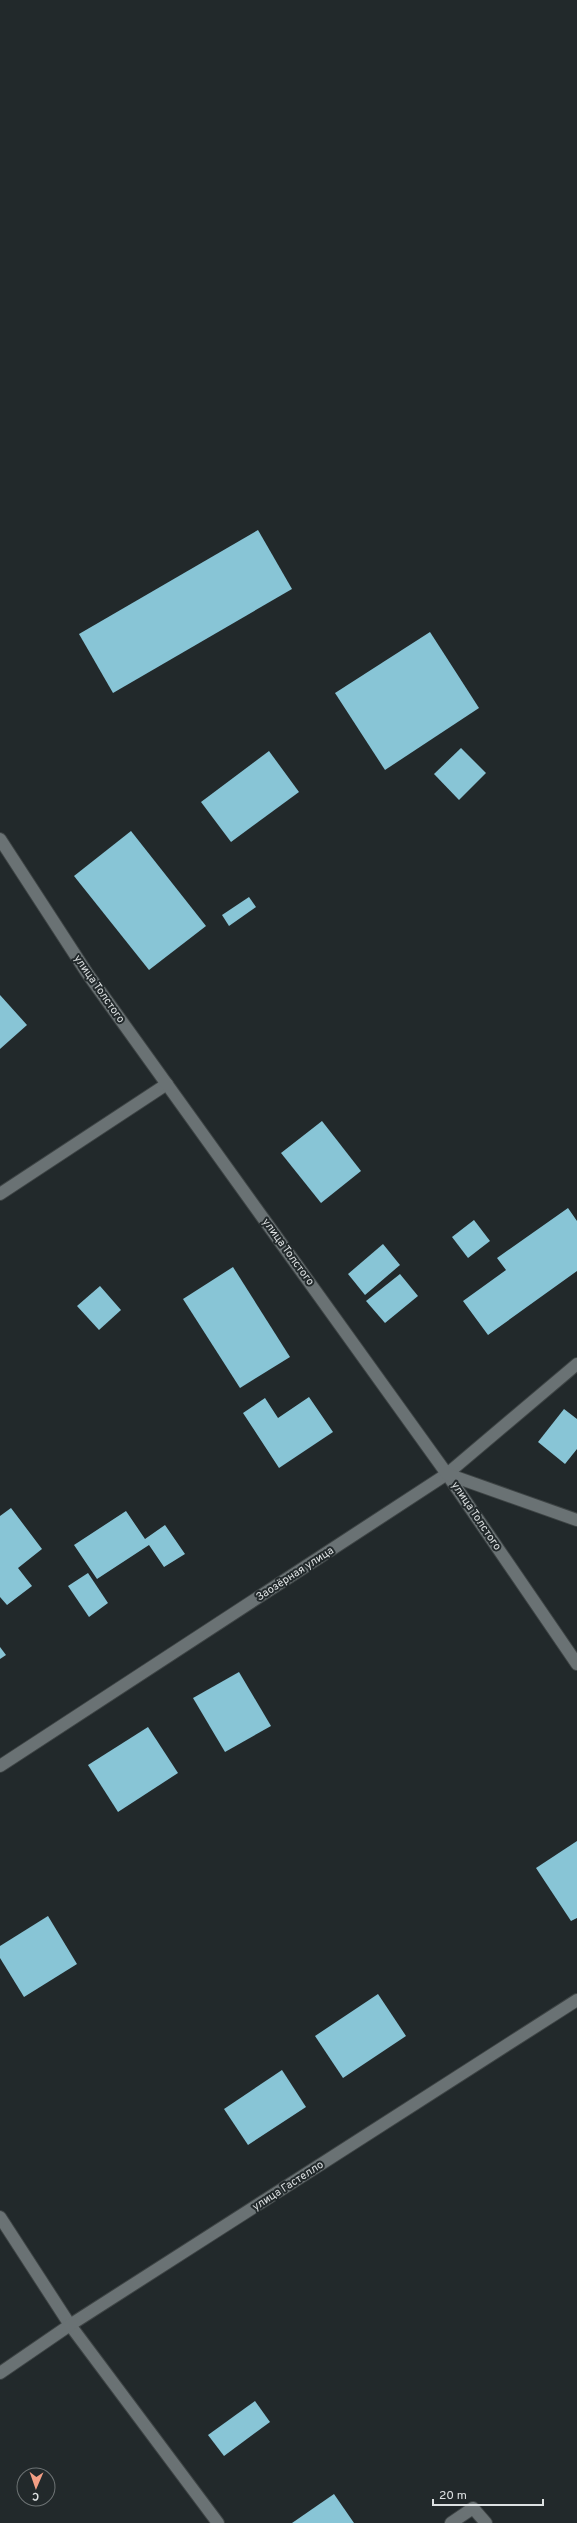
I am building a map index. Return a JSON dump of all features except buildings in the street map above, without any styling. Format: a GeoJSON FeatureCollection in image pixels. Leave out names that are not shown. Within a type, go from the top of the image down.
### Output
{"type":"FeatureCollection","features":[{"type":"Feature","properties":{"kind":"street","name":"улица Толстого"},"geometry":{"type":"LineString","coordinates":[[0,839],[87,973],[447,1474],[577,1664]]}},
{"type":"Feature","properties":{"kind":"street"},"geometry":{"type":"LineString","coordinates":[[0,1194],[167,1084]]}},
{"type":"Feature","properties":{"kind":"street","name":"Заозёрная улица"},"geometry":{"type":"LineString","coordinates":[[0,1766],[447,1474],[577,1364]]}},
{"type":"Feature","properties":{"kind":"street"},"geometry":{"type":"LineString","coordinates":[[447,1474],[577,1520]]}},
{"type":"Feature","properties":{"kind":"street","name":"улица Гастелло"},"geometry":{"type":"LineString","coordinates":[[0,2372],[70,2325],[577,2000]]}},
{"type":"Feature","properties":{"kind":"street"},"geometry":{"type":"LineString","coordinates":[[0,2217],[70,2325],[218,2523]]}},
{"type":"Feature","properties":{"kind":"street"},"geometry":{"type":"LineString","coordinates":[[451,2523],[473,2508],[486,2523]]}}]}
